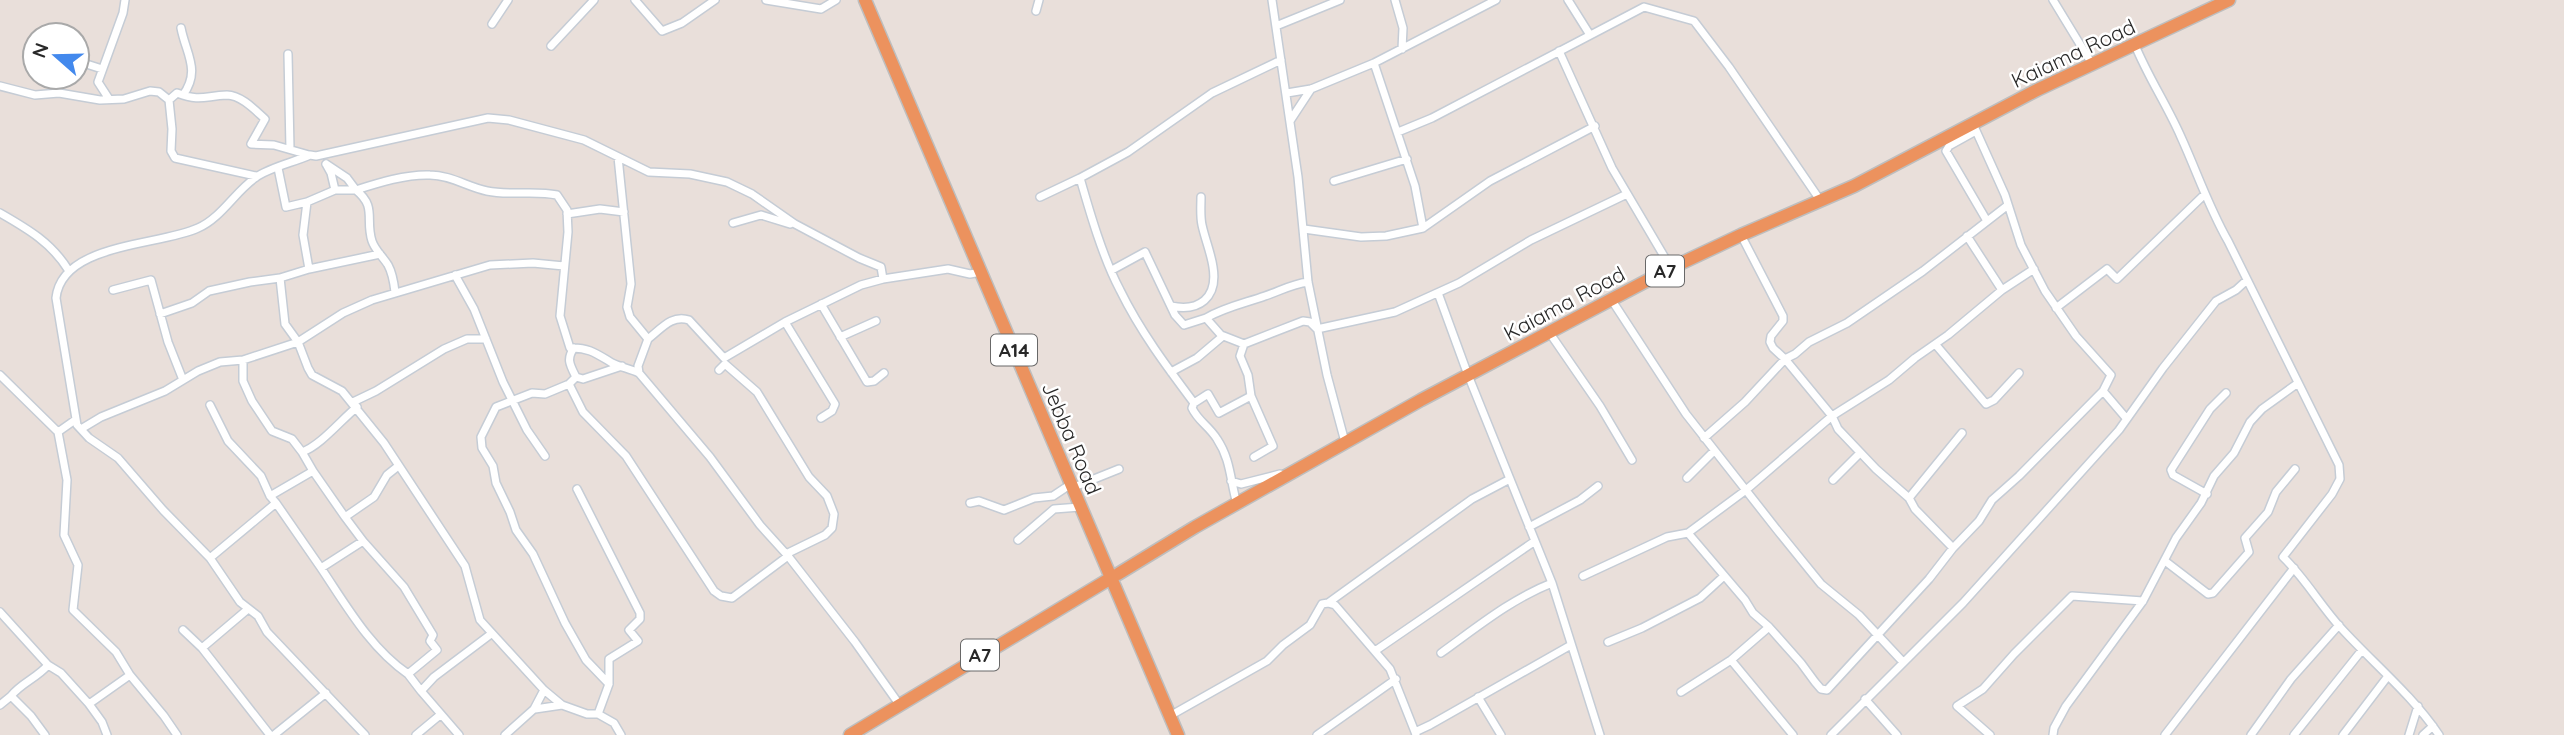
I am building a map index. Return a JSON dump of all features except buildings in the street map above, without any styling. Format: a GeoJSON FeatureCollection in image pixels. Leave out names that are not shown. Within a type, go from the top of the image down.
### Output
{"type":"FeatureCollection","features":[{"type":"Feature","properties":{"kind":"highway","name":"Jebba Road"},"geometry":{"type":"LineString","coordinates":[[866,0],[981,272],[1185,735]]}},
{"type":"Feature","properties":{"kind":"highway","name":"Jebba Road"},"geometry":{"type":"LineString","coordinates":[[874,0],[1075,485],[1080,507],[1115,576],[1178,735]]}},
{"type":"Feature","properties":{"kind":"highway","name":"Kaiama Road"},"geometry":{"type":"LineString","coordinates":[[850,735],[1237,504],[1468,375],[1671,268],[1741,234],[1854,186],[1974,127],[2092,64],[2229,0]]}},
{"type":"Feature","properties":{"kind":"street"},"geometry":{"type":"LineString","coordinates":[[109,99],[98,82],[123,13],[125,0]]}},
{"type":"Feature","properties":{"kind":"street"},"geometry":{"type":"LineString","coordinates":[[492,24],[508,0]]}},
{"type":"Feature","properties":{"kind":"street"},"geometry":{"type":"LineString","coordinates":[[551,46],[594,0]]}},
{"type":"Feature","properties":{"kind":"street"},"geometry":{"type":"LineString","coordinates":[[635,0],[662,31],[682,23],[715,0]]}},
{"type":"Feature","properties":{"kind":"street"},"geometry":{"type":"LineString","coordinates":[[766,0],[821,9],[836,0]]}},
{"type":"Feature","properties":{"kind":"street"},"geometry":{"type":"LineString","coordinates":[[1036,11],[1039,0]]}},
{"type":"Feature","properties":{"kind":"street"},"geometry":{"type":"LineString","coordinates":[[1272,0],[1287,93],[1308,282],[1345,442]]}},
{"type":"Feature","properties":{"kind":"street"},"geometry":{"type":"LineString","coordinates":[[1276,26],[1340,0]]}},
{"type":"Feature","properties":{"kind":"street"},"geometry":{"type":"LineString","coordinates":[[1395,0],[1402,28],[1402,49]]}},
{"type":"Feature","properties":{"kind":"street"},"geometry":{"type":"LineString","coordinates":[[1287,93],[1311,89],[1374,63],[1496,0]]}},
{"type":"Feature","properties":{"kind":"street"},"geometry":{"type":"LineString","coordinates":[[1568,0],[1590,35]]}},
{"type":"Feature","properties":{"kind":"street"},"geometry":{"type":"LineString","coordinates":[[2053,0],[2092,64]]}},
{"type":"Feature","properties":{"kind":"street"},"geometry":{"type":"LineString","coordinates":[[1398,132],[1432,118],[1644,7],[1694,20],[1820,200]]}},
{"type":"Feature","properties":{"kind":"street"},"geometry":{"type":"LineString","coordinates":[[180,28],[193,68],[183,95]]}},
{"type":"Feature","properties":{"kind":"street"},"geometry":{"type":"LineString","coordinates":[[2135,45],[2147,74],[2156,85],[2181,136],[2214,218],[2339,465],[2340,479],[2332,494],[2283,557],[2339,625],[2418,706],[2440,735]]}},
{"type":"Feature","properties":{"kind":"street"},"geometry":{"type":"LineString","coordinates":[[1559,51],[1612,167],[1671,268]]}},
{"type":"Feature","properties":{"kind":"street"},"geometry":{"type":"LineString","coordinates":[[288,54],[290,149]]}},
{"type":"Feature","properties":{"kind":"street"},"geometry":{"type":"LineString","coordinates":[[1040,197],[1128,152],[1212,93],[1281,60]]}},
{"type":"Feature","properties":{"kind":"street"},"geometry":{"type":"LineString","coordinates":[[1374,63],[1407,159],[1423,228]]}},
{"type":"Feature","properties":{"kind":"street"},"geometry":{"type":"LineString","coordinates":[[91,65],[102,69]]}},
{"type":"Feature","properties":{"kind":"street"},"geometry":{"type":"LineString","coordinates":[[0,86],[35,95],[59,93],[109,99],[124,99],[150,91],[159,92],[169,100],[171,151],[175,158],[256,176]]}},
{"type":"Feature","properties":{"kind":"street"},"geometry":{"type":"LineString","coordinates":[[1290,121],[1311,89]]}},
{"type":"Feature","properties":{"kind":"street"},"geometry":{"type":"LineString","coordinates":[[169,100],[177,93],[195,100],[231,96],[254,108],[265,119],[251,144],[274,145],[313,156],[347,178],[365,197],[370,207],[373,244],[393,277],[395,292]]}},
{"type":"Feature","properties":{"kind":"street"},"geometry":{"type":"LineString","coordinates":[[365,735],[267,632],[258,616],[240,601],[210,558],[118,458],[81,429],[75,420],[56,298],[59,283],[69,271],[89,257],[199,228],[256,176],[313,156],[488,118],[509,120],[584,140],[649,172],[706,176],[727,182],[752,194],[794,225],[881,267],[883,279]]}},
{"type":"Feature","properties":{"kind":"street"},"geometry":{"type":"LineString","coordinates":[[1304,229],[1360,237],[1386,236],[1423,228],[1490,181],[1595,126]]}},
{"type":"Feature","properties":{"kind":"street"},"geometry":{"type":"LineString","coordinates":[[1688,533],[1821,689],[1827,690],[1929,579],[1979,521],[1992,500],[2020,476],[2103,391],[2111,375],[2076,336],[2034,269],[2021,245],[2008,205],[1974,127],[1946,151],[1987,221]]}},
{"type":"Feature","properties":{"kind":"street"},"geometry":{"type":"LineString","coordinates":[[618,157],[631,284],[627,307],[630,317],[648,339]]}},
{"type":"Feature","properties":{"kind":"street"},"geometry":{"type":"LineString","coordinates":[[1334,181],[1407,159]]}},
{"type":"Feature","properties":{"kind":"street"},"geometry":{"type":"LineString","coordinates":[[327,164],[335,190]]}},
{"type":"Feature","properties":{"kind":"street"},"geometry":{"type":"LineString","coordinates":[[278,168],[286,207],[307,202],[335,190],[356,190],[392,179],[429,175],[486,191],[519,194],[544,192],[556,195],[567,214],[568,232],[560,316],[570,348],[593,350],[614,364],[639,373],[787,555],[899,704]]}},
{"type":"Feature","properties":{"kind":"street"},"geometry":{"type":"LineString","coordinates":[[1080,178],[1087,205],[1118,288],[1149,341],[1194,403]]}},
{"type":"Feature","properties":{"kind":"street"},"geometry":{"type":"LineString","coordinates":[[1317,329],[1395,312],[1459,283],[1531,240],[1626,194]]}},
{"type":"Feature","properties":{"kind":"street"},"geometry":{"type":"LineString","coordinates":[[2056,308],[2107,269],[2117,279],[2205,194]]}},
{"type":"Feature","properties":{"kind":"street"},"geometry":{"type":"LineString","coordinates":[[1171,306],[1199,306],[1213,282],[1214,269],[1201,222],[1201,197]]}},
{"type":"Feature","properties":{"kind":"street"},"geometry":{"type":"LineString","coordinates":[[307,202],[303,235],[309,269]]}},
{"type":"Feature","properties":{"kind":"street"},"geometry":{"type":"LineString","coordinates":[[1704,438],[1745,402],[1785,359],[1809,342],[1847,323],[1923,271],[2008,205]]}},
{"type":"Feature","properties":{"kind":"street"},"geometry":{"type":"LineString","coordinates":[[768,206],[769,218]]}},
{"type":"Feature","properties":{"kind":"street"},"geometry":{"type":"LineString","coordinates":[[567,214],[600,209],[624,212]]}},
{"type":"Feature","properties":{"kind":"street"},"geometry":{"type":"LineString","coordinates":[[0,213],[48,244],[69,271]]}},
{"type":"Feature","properties":{"kind":"street"},"geometry":{"type":"LineString","coordinates":[[733,223],[761,215],[794,225]]}},
{"type":"Feature","properties":{"kind":"street"},"geometry":{"type":"LineString","coordinates":[[1741,234],[1782,312],[1783,321],[1771,336],[1770,342],[1832,416],[1838,429],[1909,498],[1915,509],[1953,548]]}},
{"type":"Feature","properties":{"kind":"street"},"geometry":{"type":"LineString","coordinates":[[1967,236],[2002,290]]}},
{"type":"Feature","properties":{"kind":"street"},"geometry":{"type":"LineString","coordinates":[[1112,270],[1145,252],[1175,315],[1184,325],[1295,283],[1308,282]]}},
{"type":"Feature","properties":{"kind":"street"},"geometry":{"type":"LineString","coordinates":[[160,314],[192,303],[209,291],[280,278],[380,254]]}},
{"type":"Feature","properties":{"kind":"street"},"geometry":{"type":"LineString","coordinates":[[81,429],[101,417],[165,391],[220,362],[243,360],[298,342],[343,313],[395,292],[473,268],[512,263],[564,265]]}},
{"type":"Feature","properties":{"kind":"street"},"geometry":{"type":"LineString","coordinates":[[639,373],[638,366],[648,339],[672,319],[689,320],[724,358],[785,322],[861,285],[948,269],[970,274],[981,272]]}},
{"type":"Feature","properties":{"kind":"street"},"geometry":{"type":"LineString","coordinates":[[1583,576],[1667,537],[1688,533],[1746,490],[1832,416],[1889,380],[2002,290],[2034,269]]}},
{"type":"Feature","properties":{"kind":"street"},"geometry":{"type":"LineString","coordinates":[[455,275],[474,309],[503,382],[527,430],[545,456]]}},
{"type":"Feature","properties":{"kind":"street"},"geometry":{"type":"LineString","coordinates":[[280,278],[285,324],[298,342],[312,374],[342,391],[384,443],[397,467],[465,566],[480,620],[544,690],[562,705],[587,714],[598,714],[614,723],[621,735]]}},
{"type":"Feature","properties":{"kind":"street"},"geometry":{"type":"LineString","coordinates":[[113,290],[150,280],[183,380]]}},
{"type":"Feature","properties":{"kind":"street"},"geometry":{"type":"LineString","coordinates":[[1831,735],[1963,603],[2119,430],[2216,301],[2247,281]]}},
{"type":"Feature","properties":{"kind":"street"},"geometry":{"type":"LineString","coordinates":[[1438,293],[1552,583],[1599,734]]}},
{"type":"Feature","properties":{"kind":"street"},"geometry":{"type":"LineString","coordinates":[[1612,299],[1714,451],[1821,584],[1859,615],[1903,662]]}},
{"type":"Feature","properties":{"kind":"street"},"geometry":{"type":"LineString","coordinates":[[821,304],[867,382],[874,381],[884,373]]}},
{"type":"Feature","properties":{"kind":"street"},"geometry":{"type":"LineString","coordinates":[[1206,318],[1223,336],[1244,344],[1303,321],[1310,322],[1317,329]]}},
{"type":"Feature","properties":{"kind":"street"},"geometry":{"type":"LineString","coordinates":[[840,337],[876,321]]}},
{"type":"Feature","properties":{"kind":"street"},"geometry":{"type":"LineString","coordinates":[[785,322],[835,404],[832,411],[821,418]]}},
{"type":"Feature","properties":{"kind":"street"},"geometry":{"type":"LineString","coordinates":[[1549,332],[1593,394],[1632,460]]}},
{"type":"Feature","properties":{"kind":"street"},"geometry":{"type":"LineString","coordinates":[[1171,372],[1197,358],[1223,336]]}},
{"type":"Feature","properties":{"kind":"street"},"geometry":{"type":"LineString","coordinates":[[302,452],[315,446],[355,405],[444,349],[467,339],[486,339]]}},
{"type":"Feature","properties":{"kind":"street"},"geometry":{"type":"LineString","coordinates":[[1244,344],[1240,356],[1248,375],[1251,396],[1273,446],[1254,457]]}},
{"type":"Feature","properties":{"kind":"street"},"geometry":{"type":"LineString","coordinates":[[1936,345],[1986,404],[1994,400],[2019,373]]}},
{"type":"Feature","properties":{"kind":"street"},"geometry":{"type":"LineString","coordinates":[[574,348],[568,363],[576,377],[583,379],[624,366]]}},
{"type":"Feature","properties":{"kind":"street"},"geometry":{"type":"LineString","coordinates":[[243,360],[243,381],[251,401],[272,431],[292,439],[363,541],[404,587],[433,635],[430,641],[437,650],[408,674]]}},
{"type":"Feature","properties":{"kind":"street"},"geometry":{"type":"LineString","coordinates":[[569,384],[583,412],[626,456],[646,491],[714,591],[721,596],[732,597],[787,555],[825,535],[832,528],[834,514],[827,496],[809,477],[757,392],[725,364],[719,370]]}},
{"type":"Feature","properties":{"kind":"street"},"geometry":{"type":"LineString","coordinates":[[0,375],[58,432],[67,480],[64,535],[78,565],[73,610],[116,652],[130,675],[177,735]]}},
{"type":"Feature","properties":{"kind":"street"},"geometry":{"type":"LineString","coordinates":[[576,377],[569,384],[545,394],[533,393],[496,407],[481,437],[482,448],[493,466],[496,483],[516,530],[533,554],[565,623],[586,660],[609,684]]}},
{"type":"Feature","properties":{"kind":"street"},"geometry":{"type":"LineString","coordinates":[[2053,735],[2066,706],[2143,601],[2176,538],[2207,494],[2214,476],[2234,453],[2255,415],[2298,383]]}},
{"type":"Feature","properties":{"kind":"street"},"geometry":{"type":"LineString","coordinates":[[2103,391],[2126,418]]}},
{"type":"Feature","properties":{"kind":"street"},"geometry":{"type":"LineString","coordinates":[[2207,494],[2173,475],[2171,470],[2210,409],[2226,393]]}},
{"type":"Feature","properties":{"kind":"street"},"geometry":{"type":"LineString","coordinates":[[1237,504],[1231,481],[1232,471],[1226,454],[1216,437],[1197,419],[1192,408],[1194,403],[1208,394],[1219,413],[1251,396]]}},
{"type":"Feature","properties":{"kind":"street"},"geometry":{"type":"LineString","coordinates":[[210,405],[228,441],[261,476],[270,496],[361,627],[393,663],[408,674],[459,735]]}},
{"type":"Feature","properties":{"kind":"street"},"geometry":{"type":"LineString","coordinates":[[58,432],[75,420]]}},
{"type":"Feature","properties":{"kind":"street"},"geometry":{"type":"LineString","coordinates":[[1909,498],[1962,433]]}},
{"type":"Feature","properties":{"kind":"street"},"geometry":{"type":"LineString","coordinates":[[1687,478],[1714,451]]}},
{"type":"Feature","properties":{"kind":"street"},"geometry":{"type":"LineString","coordinates":[[1833,480],[1860,453]]}},
{"type":"Feature","properties":{"kind":"street"},"geometry":{"type":"LineString","coordinates":[[345,517],[374,497],[387,475],[397,467]]}},
{"type":"Feature","properties":{"kind":"street"},"geometry":{"type":"LineString","coordinates":[[2165,561],[2208,594],[2213,593],[2249,552],[2245,538],[2268,512],[2276,492],[2295,468]]}},
{"type":"Feature","properties":{"kind":"street"},"geometry":{"type":"LineString","coordinates":[[970,503],[979,501],[1004,510],[1034,498],[1053,496],[1119,469]]}},
{"type":"Feature","properties":{"kind":"street"},"geometry":{"type":"LineString","coordinates":[[270,496],[313,471]]}},
{"type":"Feature","properties":{"kind":"street"},"geometry":{"type":"LineString","coordinates":[[1231,481],[1241,484],[1280,474],[1287,476]]}},
{"type":"Feature","properties":{"kind":"street"},"geometry":{"type":"LineString","coordinates":[[1328,603],[1472,499],[1510,479]]}},
{"type":"Feature","properties":{"kind":"street"},"geometry":{"type":"LineString","coordinates":[[1529,527],[1580,500],[1598,486]]}},
{"type":"Feature","properties":{"kind":"street"},"geometry":{"type":"LineString","coordinates":[[577,489],[640,613],[640,618],[629,630],[638,641],[609,659],[609,684],[598,714]]}},
{"type":"Feature","properties":{"kind":"street"},"geometry":{"type":"LineString","coordinates":[[210,558],[276,503]]}},
{"type":"Feature","properties":{"kind":"street"},"geometry":{"type":"LineString","coordinates":[[1018,540],[1054,509],[1080,507]]}},
{"type":"Feature","properties":{"kind":"street"},"geometry":{"type":"LineString","coordinates":[[321,568],[363,541]]}},
{"type":"Feature","properties":{"kind":"street"},"geometry":{"type":"LineString","coordinates":[[1375,651],[1535,541]]}},
{"type":"Feature","properties":{"kind":"street"},"geometry":{"type":"LineString","coordinates":[[2165,735],[2198,696],[2294,568]]}},
{"type":"Feature","properties":{"kind":"street"},"geometry":{"type":"LineString","coordinates":[[1608,642],[1700,598],[1724,576]]}},
{"type":"Feature","properties":{"kind":"street"},"geometry":{"type":"LineString","coordinates":[[1441,653],[1504,609],[1552,583]]}},
{"type":"Feature","properties":{"kind":"street"},"geometry":{"type":"LineString","coordinates":[[1990,735],[1957,706],[1983,689],[2072,596],[2143,601]]}},
{"type":"Feature","properties":{"kind":"street"},"geometry":{"type":"LineString","coordinates":[[1175,713],[1268,661],[1283,645],[1310,625],[1322,604],[1335,605],[1396,679],[1416,733],[1571,645]]}},
{"type":"Feature","properties":{"kind":"street"},"geometry":{"type":"LineString","coordinates":[[202,648],[248,609]]}},
{"type":"Feature","properties":{"kind":"street"},"geometry":{"type":"LineString","coordinates":[[0,612],[48,665],[61,673],[89,704],[102,722],[107,735]]}},
{"type":"Feature","properties":{"kind":"street"},"geometry":{"type":"LineString","coordinates":[[2250,735],[2291,679],[2339,625]]}},
{"type":"Feature","properties":{"kind":"street"},"geometry":{"type":"LineString","coordinates":[[1681,692],[1731,660],[1769,627]]}},
{"type":"Feature","properties":{"kind":"street"},"geometry":{"type":"LineString","coordinates":[[183,630],[202,648],[272,735],[326,693]]}},
{"type":"Feature","properties":{"kind":"street"},"geometry":{"type":"LineString","coordinates":[[421,691],[434,677],[491,634]]}},
{"type":"Feature","properties":{"kind":"street"},"geometry":{"type":"LineString","coordinates":[[2294,735],[2362,650]]}},
{"type":"Feature","properties":{"kind":"street"},"geometry":{"type":"LineString","coordinates":[[1731,660],[1793,735]]}},
{"type":"Feature","properties":{"kind":"street"},"geometry":{"type":"LineString","coordinates":[[0,705],[21,685],[39,676],[48,665]]}},
{"type":"Feature","properties":{"kind":"street"},"geometry":{"type":"LineString","coordinates":[[89,704],[130,675]]}},
{"type":"Feature","properties":{"kind":"street"},"geometry":{"type":"LineString","coordinates":[[2343,735],[2388,676]]}},
{"type":"Feature","properties":{"kind":"street"},"geometry":{"type":"LineString","coordinates":[[1317,735],[1396,679]]}},
{"type":"Feature","properties":{"kind":"street"},"geometry":{"type":"LineString","coordinates":[[505,735],[534,709],[544,690]]}},
{"type":"Feature","properties":{"kind":"street"},"geometry":{"type":"LineString","coordinates":[[11,696],[45,735]]}},
{"type":"Feature","properties":{"kind":"street"},"geometry":{"type":"LineString","coordinates":[[1478,697],[1501,735]]}},
{"type":"Feature","properties":{"kind":"street"},"geometry":{"type":"LineString","coordinates":[[1865,699],[1897,735]]}},
{"type":"Feature","properties":{"kind":"street"},"geometry":{"type":"LineString","coordinates":[[534,709],[562,705]]}},
{"type":"Feature","properties":{"kind":"street"},"geometry":{"type":"LineString","coordinates":[[2409,735],[2418,706]]}},
{"type":"Feature","properties":{"kind":"street"},"geometry":{"type":"LineString","coordinates":[[416,735],[440,715]]}},
{"type":"Feature","properties":{"kind":"street"},"geometry":{"type":"LineString","coordinates":[[2423,735],[2433,726]]}}]}
